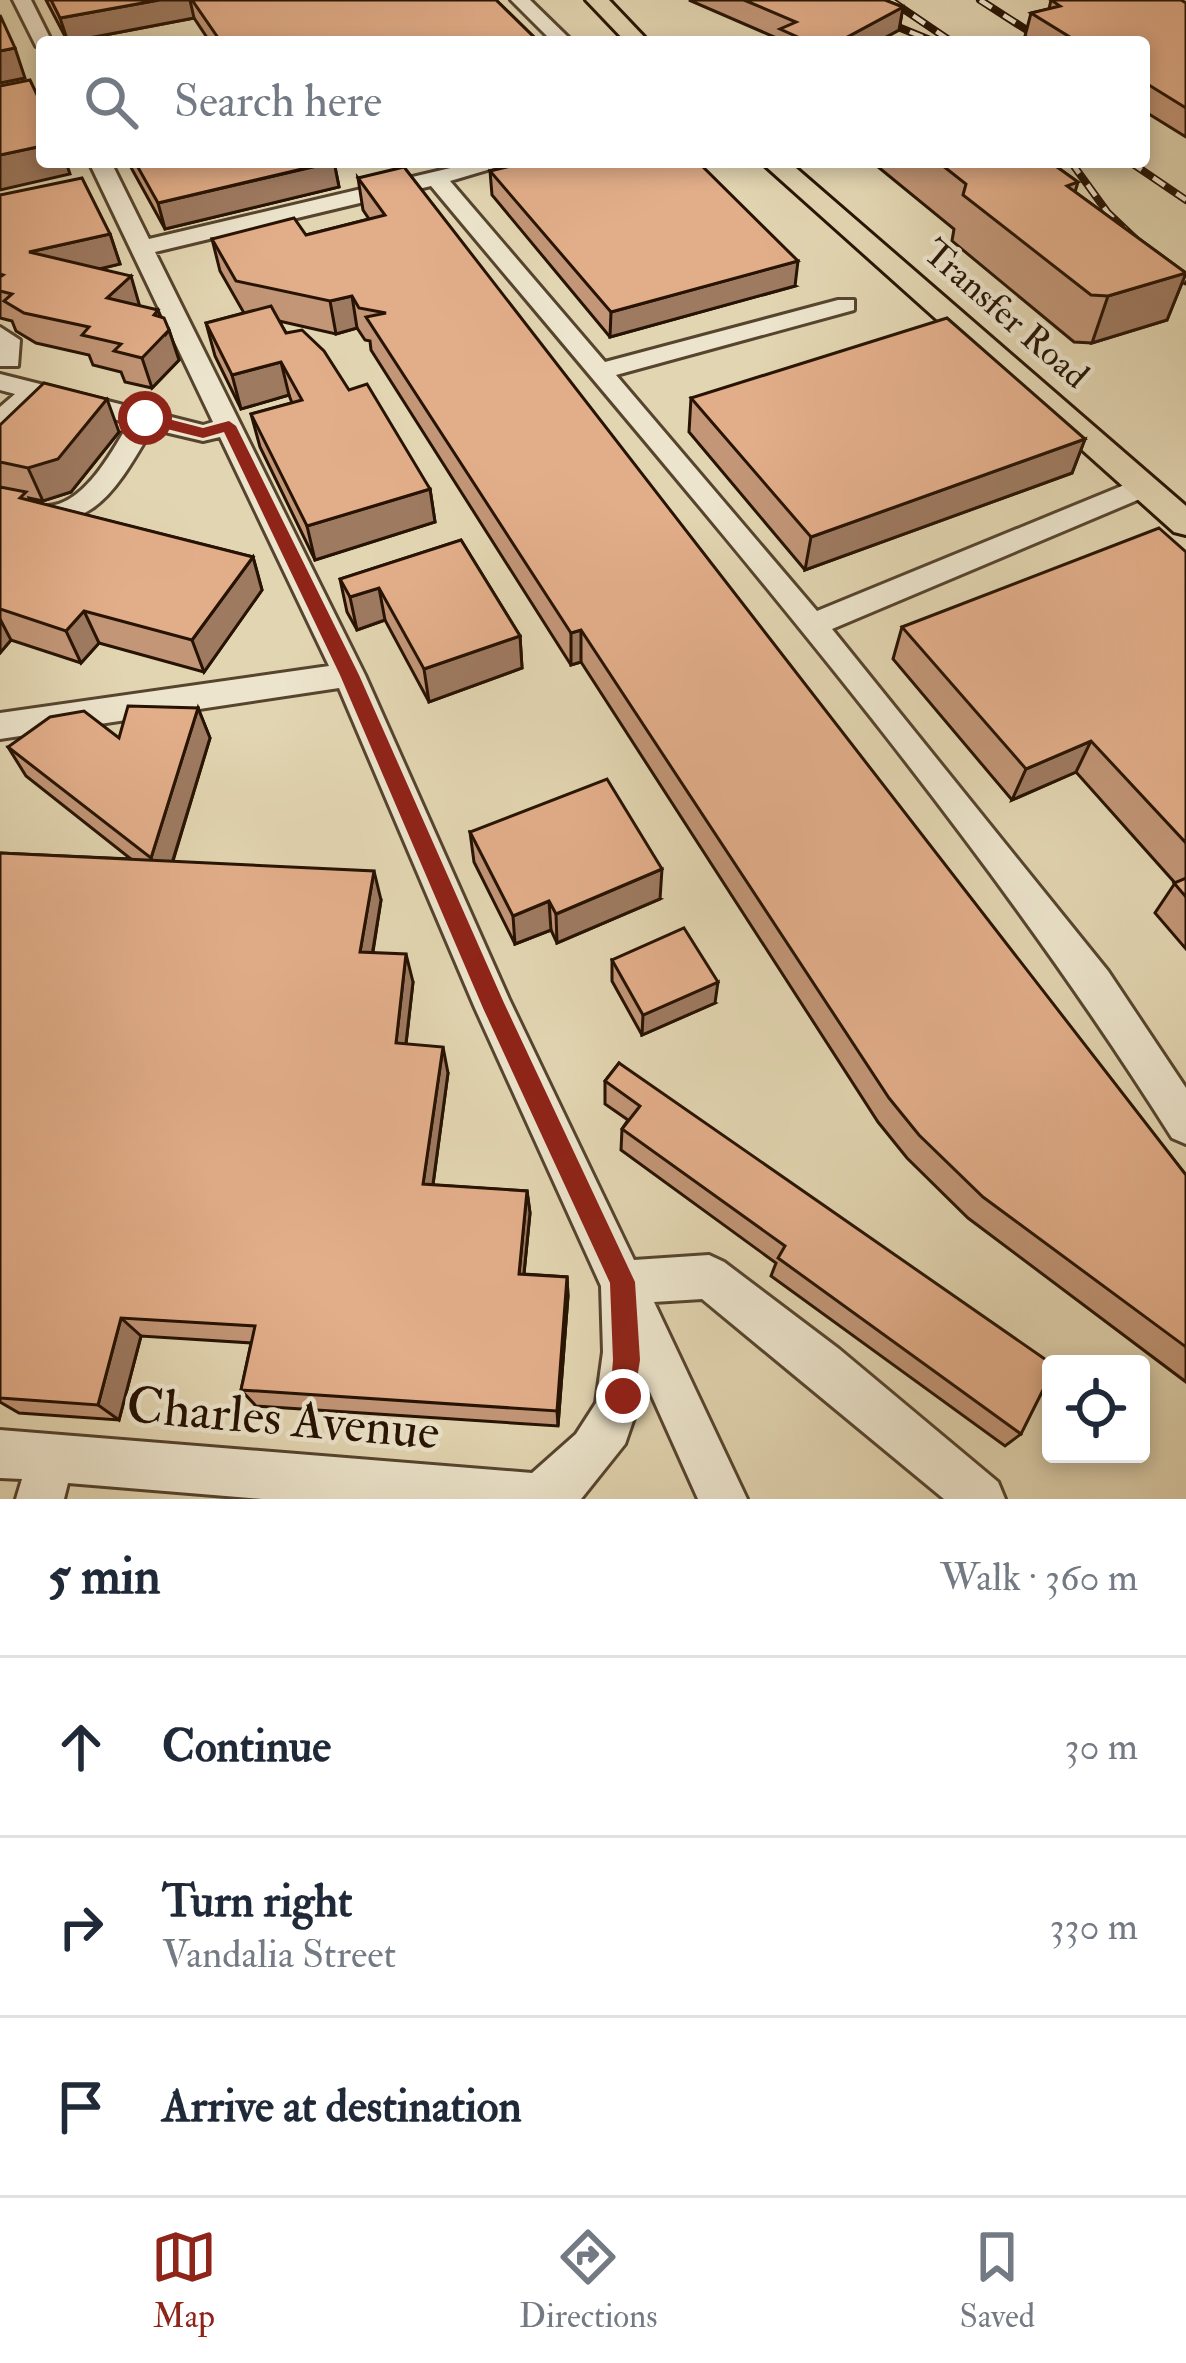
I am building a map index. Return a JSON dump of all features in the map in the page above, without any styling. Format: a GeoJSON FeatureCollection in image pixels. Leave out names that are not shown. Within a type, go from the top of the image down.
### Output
{"type":"FeatureCollection","features":[{"type":"Feature","properties":{"kind":"main road"},"geometry":{"type":"LineString","coordinates":[[597,0],[632,36]]}},
{"type":"Feature","properties":{"kind":"main road","name":"Transfer Road"},"geometry":{"type":"LineString","coordinates":[[781,168],[1186,524]]}},
{"type":"Feature","properties":{"kind":"street"},"geometry":{"type":"LineString","coordinates":[[520,0],[558,36]]}},
{"type":"Feature","properties":{"kind":"street"},"geometry":{"type":"LineString","coordinates":[[19,7],[39,36]]}},
{"type":"Feature","properties":{"kind":"street"},"geometry":{"type":"LineString","coordinates":[[142,248],[478,168]]}},
{"type":"Feature","properties":{"kind":"street"},"geometry":{"type":"LineString","coordinates":[[100,178],[142,248],[349,675],[494,1008],[723,1499]]}},
{"type":"Feature","properties":{"kind":"street"},"geometry":{"type":"LineString","coordinates":[[436,178],[812,625],[1095,982],[1186,1124]]}},
{"type":"Feature","properties":{"kind":"street"},"geometry":{"type":"LineString","coordinates":[[602,371],[846,304]]}},
{"type":"Feature","properties":{"kind":"street"},"geometry":{"type":"LineString","coordinates":[[0,334],[8,340],[4,371],[34,390],[203,433],[229,426]]}},
{"type":"Feature","properties":{"kind":"street"},"geometry":{"type":"LineString","coordinates":[[0,422],[34,390]]}},
{"type":"Feature","properties":{"kind":"street"},"geometry":{"type":"LineString","coordinates":[[52,516],[78,506],[123,456],[145,418]]}},
{"type":"Feature","properties":{"kind":"street"},"geometry":{"type":"LineString","coordinates":[[812,625],[1144,487]]}},
{"type":"Feature","properties":{"kind":"street"},"geometry":{"type":"LineString","coordinates":[[0,504],[52,516],[96,519]]}},
{"type":"Feature","properties":{"kind":"street"},"geometry":{"type":"LineString","coordinates":[[0,726],[349,675]]}},
{"type":"Feature","properties":{"kind":"street"},"geometry":{"type":"LineString","coordinates":[[622,1282],[709,1277],[981,1499]]}},
{"type":"Feature","properties":{"kind":"street"},"geometry":{"type":"LineString","coordinates":[[539,1498],[571,1474],[614,1422],[627,1360],[622,1282]]}},
{"type":"Feature","properties":{"kind":"street","name":"Charles Avenue"},"geometry":{"type":"LineString","coordinates":[[0,1454],[46,1478],[556,1499]]}},
{"type":"Feature","properties":{"kind":"building"},"geometry":{"type":"Polygon","coordinates":[[[51,0],[159,0],[60,18],[51,0]]]}},
{"type":"Feature","properties":{"kind":"building"},"geometry":{"type":"Polygon","coordinates":[[[192,0],[496,0],[533,36],[217,36],[192,0]]]}},
{"type":"Feature","properties":{"kind":"building"},"geometry":{"type":"Polygon","coordinates":[[[744,0],[885,0],[903,7],[849,36],[796,36],[780,29],[796,22],[744,0]]]}},
{"type":"Feature","properties":{"kind":"building"},"geometry":{"type":"Polygon","coordinates":[[[1051,0],[1186,3],[1186,108],[1150,86],[1150,36],[1068,36],[1031,13],[1060,6],[1051,0]]]}},
{"type":"Feature","properties":{"kind":"building"},"geometry":{"type":"Polygon","coordinates":[[[0,15],[15,48],[0,51],[0,15]]]}},
{"type":"Feature","properties":{"kind":"building"},"geometry":{"type":"Polygon","coordinates":[[[30,80],[36,92],[36,147],[0,155],[0,86],[30,80]]]}},
{"type":"Feature","properties":{"kind":"building"},"geometry":{"type":"Polygon","coordinates":[[[138,168],[307,168],[158,203],[138,168]]]}},
{"type":"Feature","properties":{"kind":"building"},"geometry":{"type":"Polygon","coordinates":[[[405,168],[1186,1175],[1186,1347],[983,1197],[919,1135],[889,1098],[581,630],[571,633],[366,317],[386,313],[359,308],[352,296],[330,301],[236,281],[212,239],[294,218],[306,235],[385,215],[358,178],[405,168]]]}},
{"type":"Feature","properties":{"kind":"building"},"geometry":{"type":"Polygon","coordinates":[[[704,168],[798,261],[611,312],[490,171],[704,168]]]}},
{"type":"Feature","properties":{"kind":"building"},"geometry":{"type":"Polygon","coordinates":[[[946,168],[1058,168],[1078,182],[1067,186],[1186,273],[1108,296],[1091,295],[963,195],[966,184],[946,168]]]}},
{"type":"Feature","properties":{"kind":"building"},"geometry":{"type":"Polygon","coordinates":[[[82,178],[110,234],[29,252],[131,276],[107,298],[158,310],[154,315],[164,318],[169,330],[142,358],[114,351],[121,344],[82,335],[89,327],[24,313],[4,301],[12,294],[0,291],[0,195],[82,178]]]}},
{"type":"Feature","properties":{"kind":"building"},"geometry":{"type":"Polygon","coordinates":[[[271,306],[286,333],[302,330],[324,351],[349,390],[367,384],[430,489],[307,526],[251,414],[302,400],[281,362],[232,375],[206,323],[271,306]]]}},
{"type":"Feature","properties":{"kind":"building"},"geometry":{"type":"Polygon","coordinates":[[[947,318],[1085,439],[811,537],[691,398],[947,318]]]}},
{"type":"Feature","properties":{"kind":"building"},"geometry":{"type":"Polygon","coordinates":[[[44,383],[107,399],[58,459],[28,468],[0,462],[0,425],[44,383]]]}},
{"type":"Feature","properties":{"kind":"building"},"geometry":{"type":"Polygon","coordinates":[[[0,487],[26,492],[20,498],[253,557],[192,640],[84,611],[66,631],[0,609],[0,487]]]}},
{"type":"Feature","properties":{"kind":"building"},"geometry":{"type":"Polygon","coordinates":[[[1159,528],[1186,552],[1186,843],[1091,741],[1026,769],[902,627],[1159,528]]]}},
{"type":"Feature","properties":{"kind":"building"},"geometry":{"type":"Polygon","coordinates":[[[461,540],[520,636],[424,669],[379,588],[350,597],[340,579],[461,540]]]}},
{"type":"Feature","properties":{"kind":"building"},"geometry":{"type":"Polygon","coordinates":[[[128,706],[198,708],[151,858],[8,747],[50,717],[84,711],[119,738],[128,706]]]}},
{"type":"Feature","properties":{"kind":"building"},"geometry":{"type":"Polygon","coordinates":[[[607,779],[662,869],[556,914],[549,901],[513,916],[470,832],[607,779]]]}},
{"type":"Feature","properties":{"kind":"building"},"geometry":{"type":"Polygon","coordinates":[[[0,853],[374,871],[360,952],[406,954],[396,1043],[443,1047],[423,1184],[527,1191],[519,1274],[567,1277],[557,1411],[241,1390],[255,1326],[121,1318],[98,1405],[0,1398],[0,853]]]}},
{"type":"Feature","properties":{"kind":"building"},"geometry":{"type":"Polygon","coordinates":[[[1186,878],[1186,897],[1174,883],[1186,878]]]}},
{"type":"Feature","properties":{"kind":"building"},"geometry":{"type":"Polygon","coordinates":[[[684,928],[718,982],[643,1015],[612,960],[684,928]]]}},
{"type":"Feature","properties":{"kind":"building"},"geometry":{"type":"Polygon","coordinates":[[[619,1063],[1042,1357],[1042,1392],[1021,1434],[778,1258],[785,1246],[622,1129],[640,1106],[605,1081],[619,1063]]]}},
{"type":"Feature","properties":{"kind":"railway"},"geometry":{"type":"LineString","coordinates":[[832,0],[920,36]]}},
{"type":"Feature","properties":{"kind":"railway"},"geometry":{"type":"LineString","coordinates":[[890,0],[943,36]]}},
{"type":"Feature","properties":{"kind":"railway"},"geometry":{"type":"LineString","coordinates":[[980,0],[1033,34]]}},
{"type":"Feature","properties":{"kind":"railway"},"geometry":{"type":"LineString","coordinates":[[1075,168],[1108,213],[1147,250]]}},
{"type":"Feature","properties":{"kind":"railway"},"geometry":{"type":"LineString","coordinates":[[1139,168],[1186,200]]}},
{"type":"Feature","properties":{"kind":"railway"},"geometry":{"type":"LineString","coordinates":[[1143,247],[1186,281]]}},
{"type":"Feature","properties":{"kind":"route"},"geometry":{"type":"LineString","coordinates":[[145,418],[203,433],[229,426],[349,675],[494,1008],[622,1282],[627,1360],[623,1396]]}}]}
